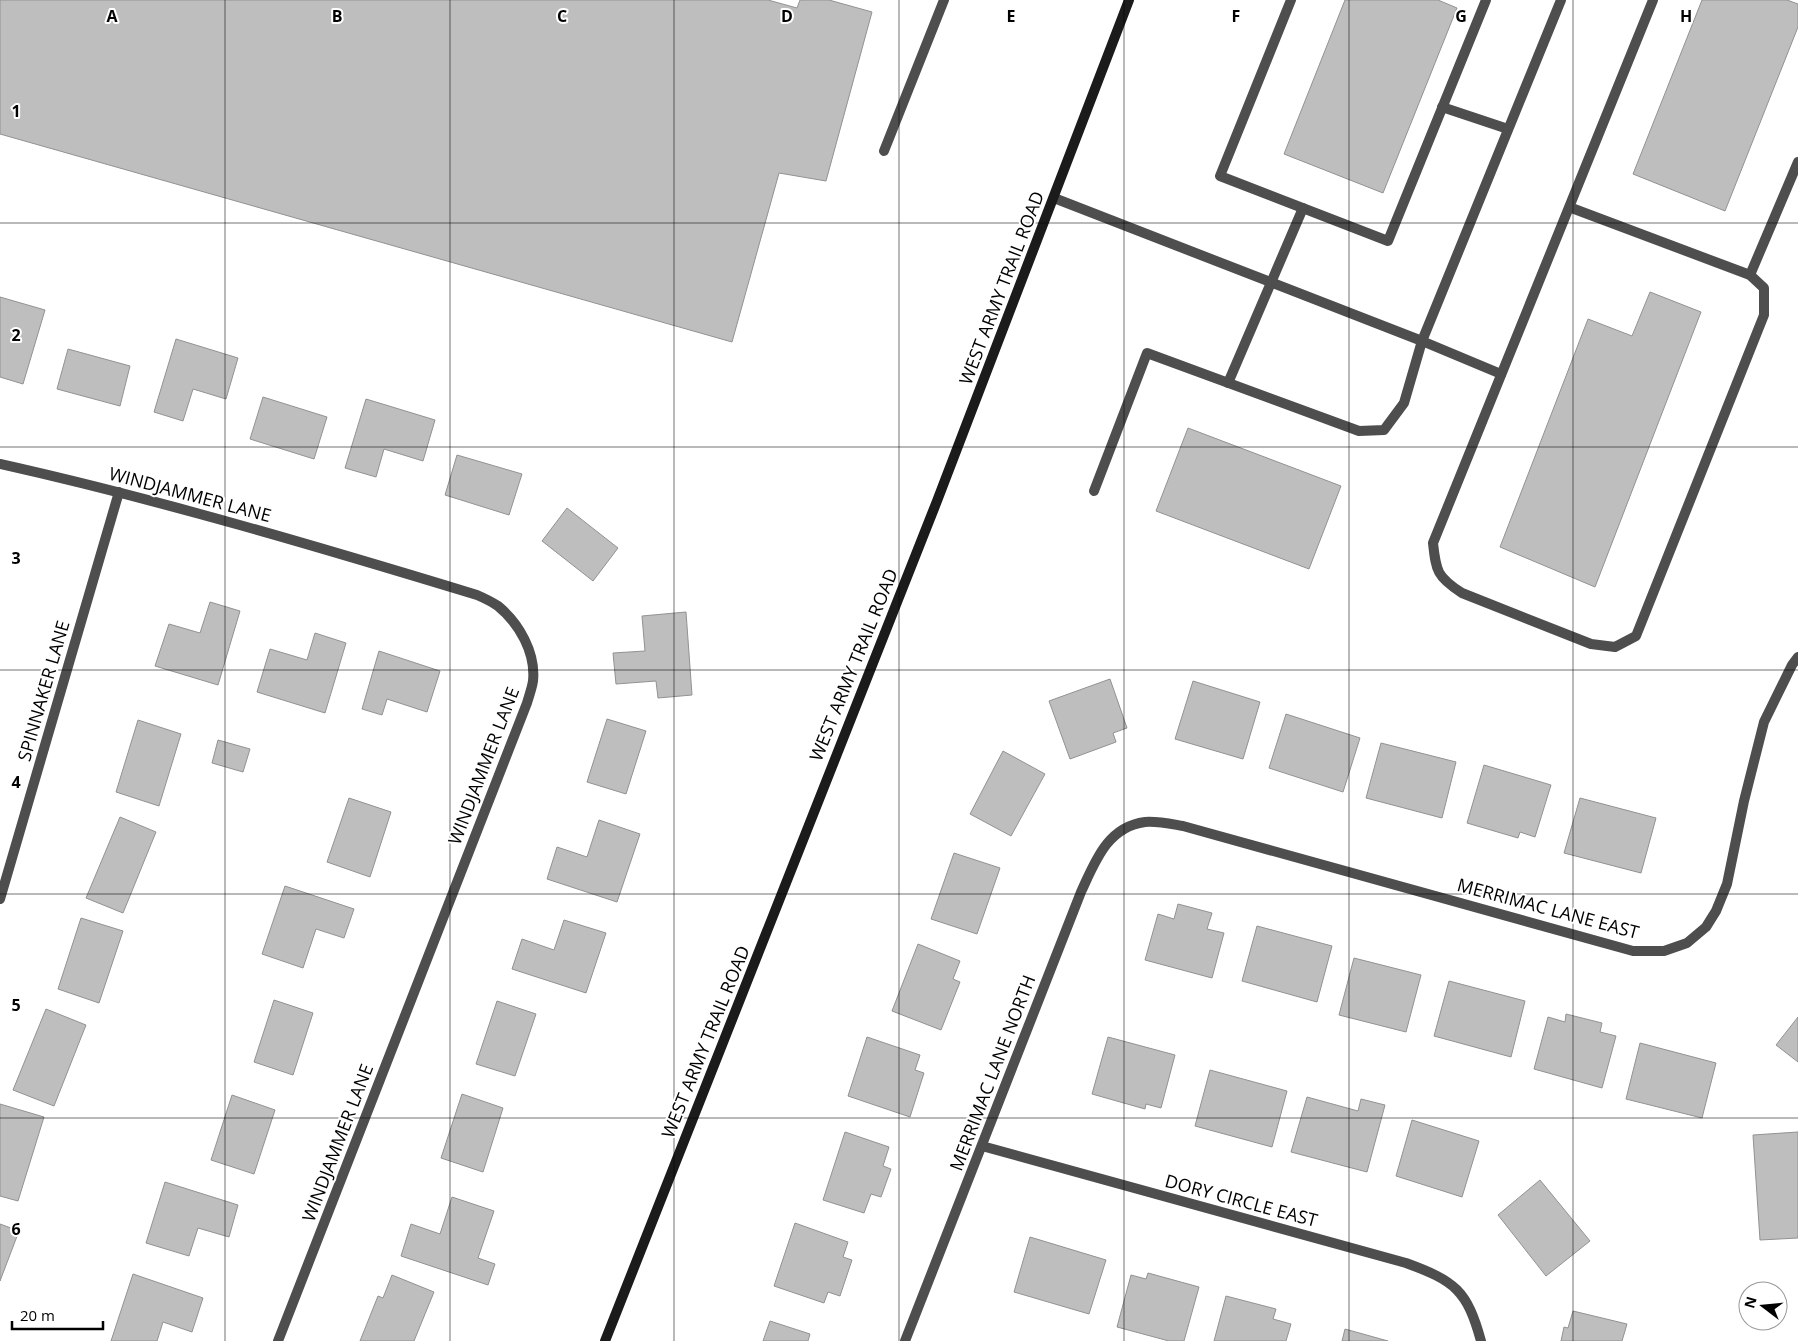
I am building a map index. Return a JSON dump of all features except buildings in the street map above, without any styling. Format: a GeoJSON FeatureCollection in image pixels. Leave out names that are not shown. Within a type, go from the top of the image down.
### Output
{"type":"FeatureCollection","features":[{"type":"Feature","properties":{"kind":"main road","name":"WEST ARMY TRAIL ROAD"},"geometry":{"type":"LineString","coordinates":[[605,1341],[926,528],[1129,0]]}},
{"type":"Feature","properties":{"kind":"street"},"geometry":{"type":"LineString","coordinates":[[884,152],[944,0]]}},
{"type":"Feature","properties":{"kind":"street"},"geometry":{"type":"LineString","coordinates":[[1291,0],[1220,176],[1388,241],[1486,0]]}},
{"type":"Feature","properties":{"kind":"street"},"geometry":{"type":"LineString","coordinates":[[1094,491],[1147,353],[1358,431],[1384,430],[1404,403],[1422,341],[1561,0]]}},
{"type":"Feature","properties":{"kind":"street"},"geometry":{"type":"LineString","coordinates":[[1569,207],[1750,275],[1764,288],[1764,314],[1636,636],[1615,646],[1590,644],[1462,593],[1445,582],[1436,567],[1433,542],[1652,0]]}},
{"type":"Feature","properties":{"kind":"street"},"geometry":{"type":"LineString","coordinates":[[1442,107],[1508,129]]}},
{"type":"Feature","properties":{"kind":"street"},"geometry":{"type":"LineString","coordinates":[[1750,275],[1798,162]]}},
{"type":"Feature","properties":{"kind":"street"},"geometry":{"type":"LineString","coordinates":[[1054,198],[1422,341],[1501,374]]}},
{"type":"Feature","properties":{"kind":"street"},"geometry":{"type":"LineString","coordinates":[[1228,383],[1303,208]]}},
{"type":"Feature","properties":{"kind":"street","name":"WINDJAMMER LANE"},"geometry":{"type":"LineString","coordinates":[[0,464],[119,492],[478,595],[498,606],[512,621],[525,640],[532,659],[533,681],[527,703],[278,1341]]}},
{"type":"Feature","properties":{"kind":"street","name":"SPINNAKER LANE"},"geometry":{"type":"LineString","coordinates":[[0,899],[119,492]]}},
{"type":"Feature","properties":{"kind":"street","name":"MERRIMAC LANE EAST"},"geometry":{"type":"LineString","coordinates":[[1127,827],[1144,822],[1159,822],[1183,826],[1633,951],[1664,952],[1687,943],[1706,927],[1716,911],[1727,884],[1744,801],[1764,722],[1792,665],[1798,657]]}},
{"type":"Feature","properties":{"kind":"street","name":"MERRIMAC LANE NORTH"},"geometry":{"type":"LineString","coordinates":[[906,1341],[1081,892],[1106,844],[1116,833],[1127,827]]}},
{"type":"Feature","properties":{"kind":"street","name":"DORY CIRCLE EAST"},"geometry":{"type":"LineString","coordinates":[[982,1146],[1406,1263],[1430,1272],[1454,1287],[1467,1302],[1474,1315],[1482,1341]]}}]}
